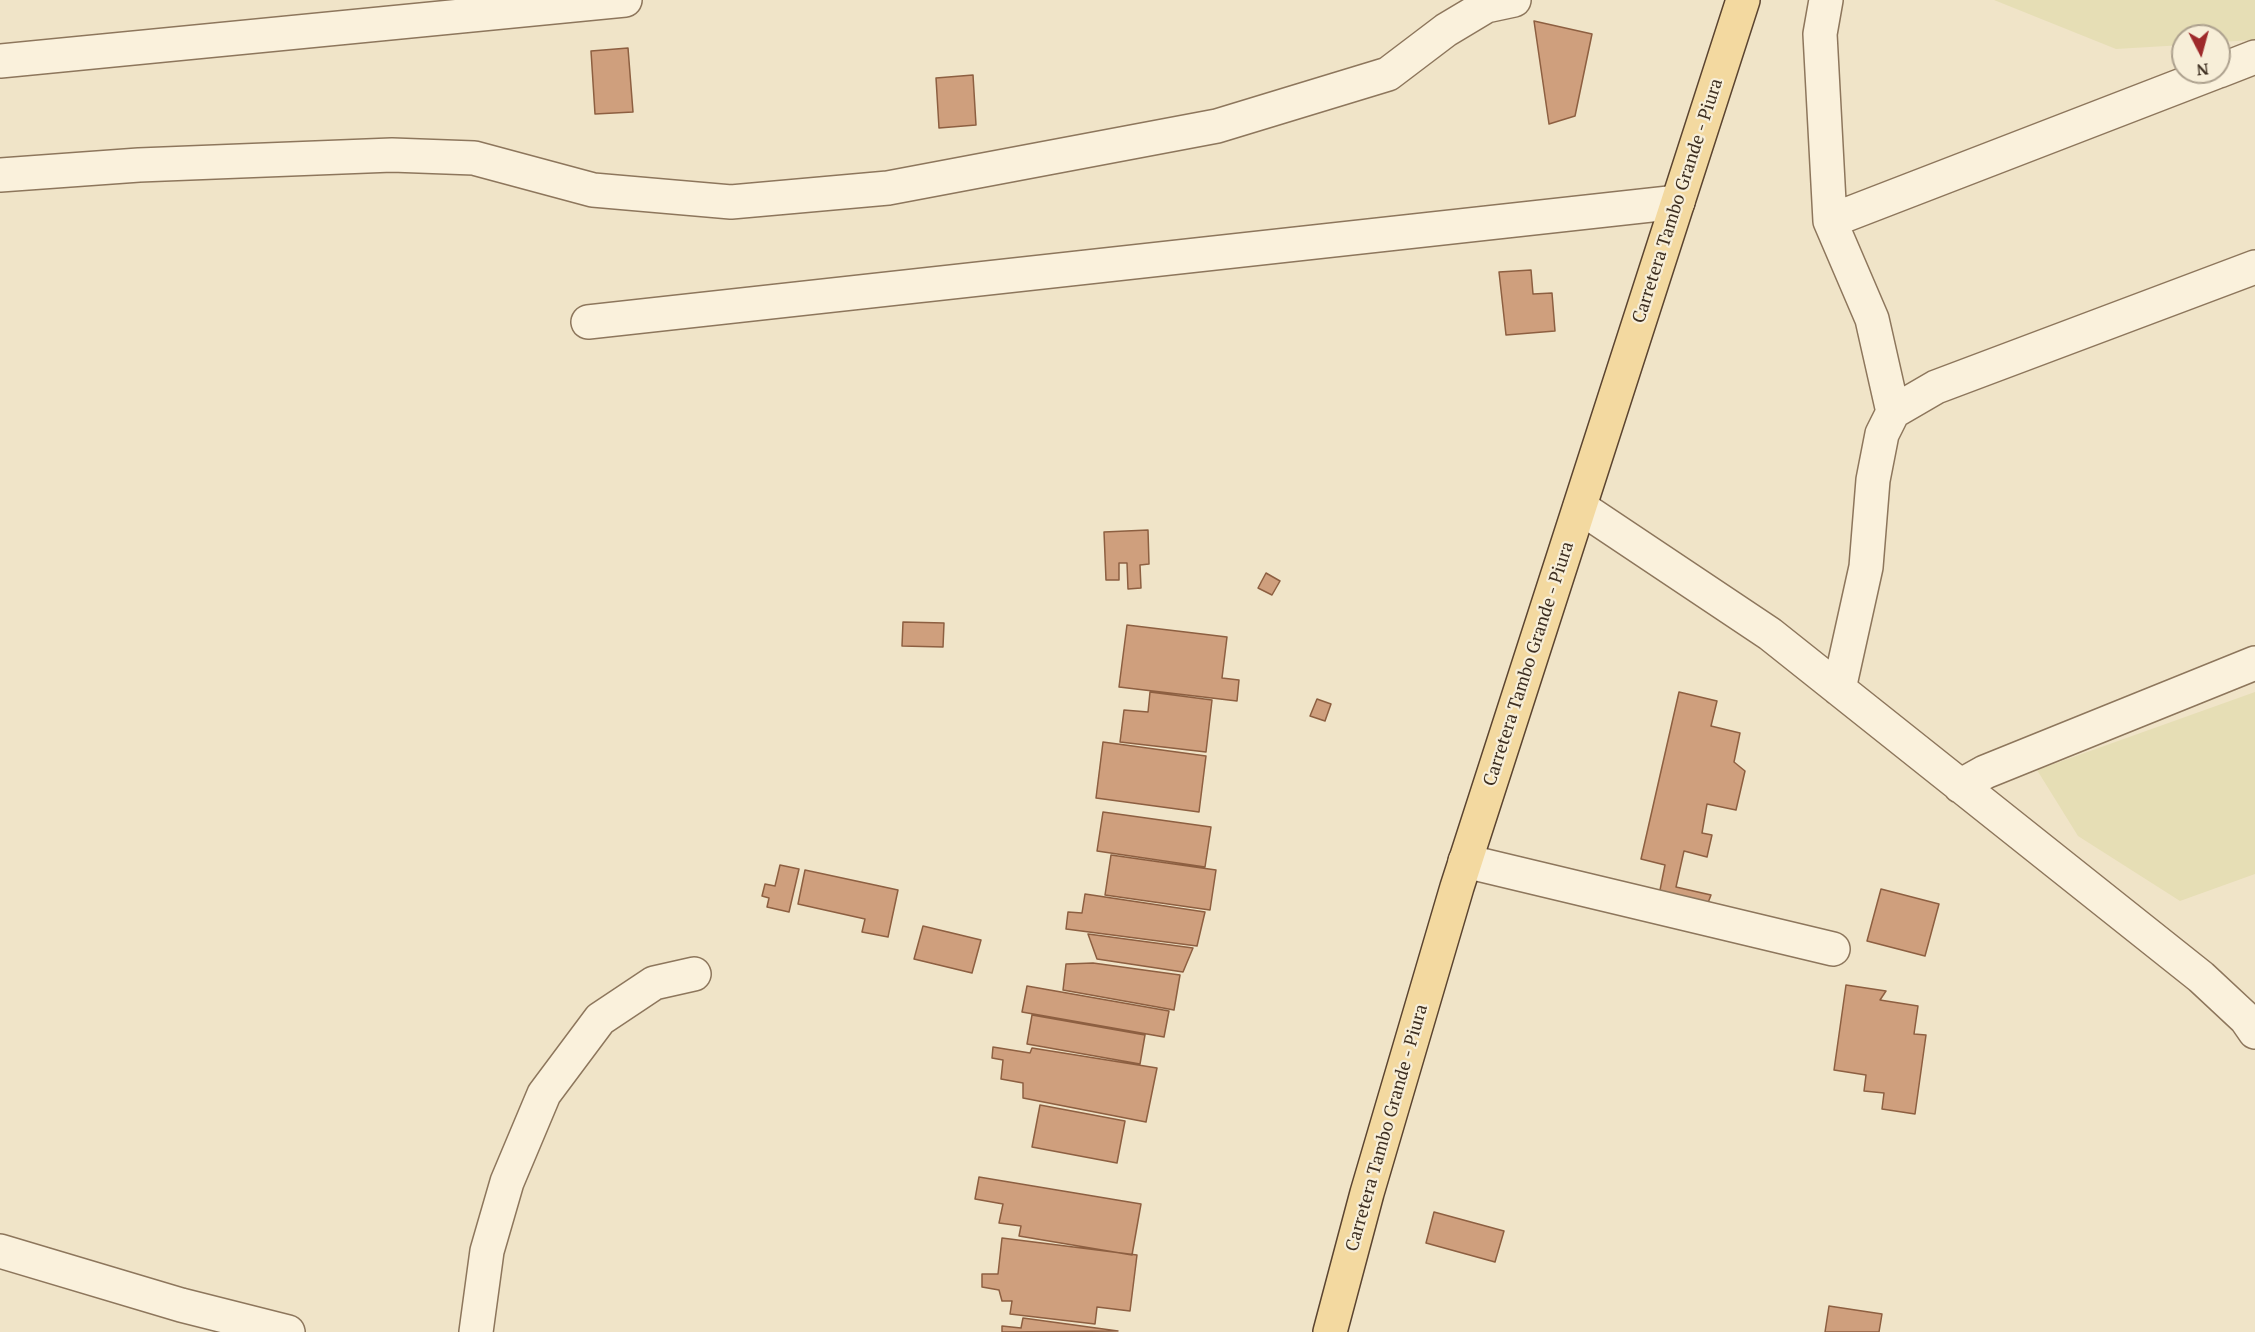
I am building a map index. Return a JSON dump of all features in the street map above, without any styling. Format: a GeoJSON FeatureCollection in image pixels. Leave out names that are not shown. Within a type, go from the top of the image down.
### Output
{"type":"FeatureCollection","features":[{"type":"Feature","properties":{"kind":"main road","name":"Carretera Tambo Grande - Piura"},"geometry":{"type":"LineString","coordinates":[[1330,1332],[1367,1192],[1465,861],[1743,0]]}},
{"type":"Feature","properties":{"kind":"street"},"geometry":{"type":"LineString","coordinates":[[0,61],[625,0]]}},
{"type":"Feature","properties":{"kind":"street"},"geometry":{"type":"LineString","coordinates":[[0,175],[139,165],[392,154],[474,158],[593,190],[731,202],[888,188],[1217,126],[1388,74],[1446,30],[1486,6],[1514,0]]}},
{"type":"Feature","properties":{"kind":"street"},"geometry":{"type":"LineString","coordinates":[[1826,0],[1820,34],[1830,221],[1872,319],[1893,412]]}},
{"type":"Feature","properties":{"kind":"street"},"geometry":{"type":"LineString","coordinates":[[2231,66],[2255,57]]}},
{"type":"Feature","properties":{"kind":"street"},"geometry":{"type":"LineString","coordinates":[[1830,221],[2183,84]]}},
{"type":"Feature","properties":{"kind":"street"},"geometry":{"type":"LineString","coordinates":[[588,322],[1678,202]]}},
{"type":"Feature","properties":{"kind":"street"},"geometry":{"type":"LineString","coordinates":[[1839,689],[1866,567],[1873,480],[1882,434],[1893,412],[1936,387],[2255,267]]}},
{"type":"Feature","properties":{"kind":"street"},"geometry":{"type":"LineString","coordinates":[[1580,507],[1770,634],[2201,976],[2246,1019],[2255,1032]]}},
{"type":"Feature","properties":{"kind":"street"},"geometry":{"type":"LineString","coordinates":[[1960,786],[1985,772],[2255,663]]}},
{"type":"Feature","properties":{"kind":"street"},"geometry":{"type":"LineString","coordinates":[[1465,861],[1833,950]]}},
{"type":"Feature","properties":{"kind":"street"},"geometry":{"type":"LineString","coordinates":[[476,1332],[487,1251],[507,1182],[544,1094],[600,1019],[654,983],[694,974]]}},
{"type":"Feature","properties":{"kind":"street"},"geometry":{"type":"LineString","coordinates":[[0,1251],[181,1305],[288,1332]]}},
{"type":"Feature","properties":{"kind":"shaded area"},"geometry":{"type":"Polygon","coordinates":[[[1994,0],[2255,0],[2255,40],[2231,41],[2231,24],[2171,24],[2171,46],[2116,49],[1994,0]]]}},
{"type":"Feature","properties":{"kind":"shaded area"},"geometry":{"type":"Polygon","coordinates":[[[2255,692],[2255,874],[2180,901],[2078,836],[2037,770],[2255,692]]]}},
{"type":"Feature","properties":{"kind":"building"},"geometry":{"type":"Polygon","coordinates":[[[1534,21],[1592,34],[1575,116],[1549,124],[1534,21]]]}},
{"type":"Feature","properties":{"kind":"building"},"geometry":{"type":"Polygon","coordinates":[[[628,48],[633,112],[595,114],[591,51],[628,48]]]}},
{"type":"Feature","properties":{"kind":"building"},"geometry":{"type":"Polygon","coordinates":[[[973,75],[976,125],[939,128],[936,78],[973,75]]]}},
{"type":"Feature","properties":{"kind":"building"},"geometry":{"type":"Polygon","coordinates":[[[1531,270],[1533,294],[1552,293],[1555,331],[1506,335],[1499,272],[1531,270]]]}},
{"type":"Feature","properties":{"kind":"building"},"geometry":{"type":"Polygon","coordinates":[[[1148,530],[1149,564],[1140,565],[1141,588],[1128,589],[1127,563],[1119,563],[1119,580],[1106,580],[1104,532],[1148,530]]]}},
{"type":"Feature","properties":{"kind":"building"},"geometry":{"type":"Polygon","coordinates":[[[1266,573],[1280,581],[1272,595],[1258,588],[1266,573]]]}},
{"type":"Feature","properties":{"kind":"building"},"geometry":{"type":"Polygon","coordinates":[[[903,622],[944,623],[943,647],[902,646],[903,622]]]}},
{"type":"Feature","properties":{"kind":"building"},"geometry":{"type":"Polygon","coordinates":[[[1127,625],[1227,637],[1222,678],[1239,680],[1237,701],[1119,687],[1127,625]]]}},
{"type":"Feature","properties":{"kind":"building"},"geometry":{"type":"Polygon","coordinates":[[[1150,692],[1212,700],[1206,752],[1120,742],[1124,710],[1148,712],[1150,692]]]}},
{"type":"Feature","properties":{"kind":"building"},"geometry":{"type":"Polygon","coordinates":[[[1679,692],[1717,701],[1711,726],[1740,733],[1734,762],[1745,771],[1736,810],[1707,804],[1702,833],[1712,835],[1707,857],[1684,851],[1676,887],[1711,895],[1706,908],[1659,895],[1665,865],[1641,859],[1679,692]]]}},
{"type":"Feature","properties":{"kind":"building"},"geometry":{"type":"Polygon","coordinates":[[[1317,699],[1331,704],[1325,721],[1310,716],[1317,699]]]}},
{"type":"Feature","properties":{"kind":"building"},"geometry":{"type":"Polygon","coordinates":[[[1103,742],[1206,756],[1199,812],[1096,798],[1103,742]]]}},
{"type":"Feature","properties":{"kind":"building"},"geometry":{"type":"Polygon","coordinates":[[[1103,812],[1211,827],[1205,867],[1097,851],[1103,812]]]}},
{"type":"Feature","properties":{"kind":"building"},"geometry":{"type":"Polygon","coordinates":[[[1111,855],[1216,870],[1210,910],[1105,895],[1111,855]]]}},
{"type":"Feature","properties":{"kind":"building"},"geometry":{"type":"Polygon","coordinates":[[[780,865],[799,869],[789,912],[767,907],[769,898],[762,896],[765,884],[775,886],[780,865]]]}},
{"type":"Feature","properties":{"kind":"building"},"geometry":{"type":"Polygon","coordinates":[[[805,870],[898,890],[888,937],[862,932],[865,919],[798,904],[805,870]]]}},
{"type":"Feature","properties":{"kind":"building"},"geometry":{"type":"Polygon","coordinates":[[[1881,889],[1939,904],[1925,956],[1867,941],[1881,889]]]}},
{"type":"Feature","properties":{"kind":"building"},"geometry":{"type":"Polygon","coordinates":[[[1085,894],[1205,912],[1197,946],[1066,929],[1068,912],[1082,913],[1085,894]]]}},
{"type":"Feature","properties":{"kind":"building"},"geometry":{"type":"Polygon","coordinates":[[[923,926],[981,940],[972,973],[914,959],[923,926]]]}},
{"type":"Feature","properties":{"kind":"building"},"geometry":{"type":"Polygon","coordinates":[[[1088,934],[1193,948],[1183,972],[1097,959],[1088,934]]]}},
{"type":"Feature","properties":{"kind":"building"},"geometry":{"type":"Polygon","coordinates":[[[1093,963],[1180,975],[1174,1010],[1063,990],[1066,964],[1093,963]]]}},
{"type":"Feature","properties":{"kind":"building"},"geometry":{"type":"Polygon","coordinates":[[[1846,985],[1886,991],[1880,1000],[1918,1006],[1914,1034],[1926,1035],[1915,1114],[1882,1109],[1884,1093],[1864,1091],[1866,1075],[1834,1070],[1846,985]]]}},
{"type":"Feature","properties":{"kind":"building"},"geometry":{"type":"Polygon","coordinates":[[[1027,986],[1169,1011],[1164,1037],[1022,1012],[1027,986]]]}},
{"type":"Feature","properties":{"kind":"building"},"geometry":{"type":"Polygon","coordinates":[[[1032,1015],[1145,1035],[1140,1064],[1027,1044],[1032,1015]]]}},
{"type":"Feature","properties":{"kind":"building"},"geometry":{"type":"Polygon","coordinates":[[[993,1047],[1030,1053],[1032,1048],[1157,1068],[1146,1122],[1023,1098],[1023,1083],[1001,1079],[1003,1060],[992,1058],[993,1047]]]}},
{"type":"Feature","properties":{"kind":"building"},"geometry":{"type":"Polygon","coordinates":[[[1040,1105],[1125,1121],[1117,1163],[1032,1147],[1040,1105]]]}},
{"type":"Feature","properties":{"kind":"building"},"geometry":{"type":"Polygon","coordinates":[[[979,1177],[1141,1204],[1132,1255],[1019,1236],[1021,1226],[999,1223],[1003,1204],[975,1199],[979,1177]]]}},
{"type":"Feature","properties":{"kind":"building"},"geometry":{"type":"Polygon","coordinates":[[[1434,1212],[1504,1231],[1495,1262],[1426,1243],[1434,1212]]]}},
{"type":"Feature","properties":{"kind":"building"},"geometry":{"type":"Polygon","coordinates":[[[1002,1238],[1137,1255],[1130,1311],[1097,1307],[1095,1324],[1010,1314],[1012,1301],[1002,1301],[999,1290],[982,1287],[982,1274],[998,1274],[1002,1238]]]}},
{"type":"Feature","properties":{"kind":"building"},"geometry":{"type":"Polygon","coordinates":[[[1829,1306],[1882,1314],[1879,1332],[1825,1332],[1829,1306]]]}},
{"type":"Feature","properties":{"kind":"building"},"geometry":{"type":"Polygon","coordinates":[[[1023,1318],[1118,1331],[1002,1332],[1002,1326],[1021,1328],[1023,1318]]]}}]}
